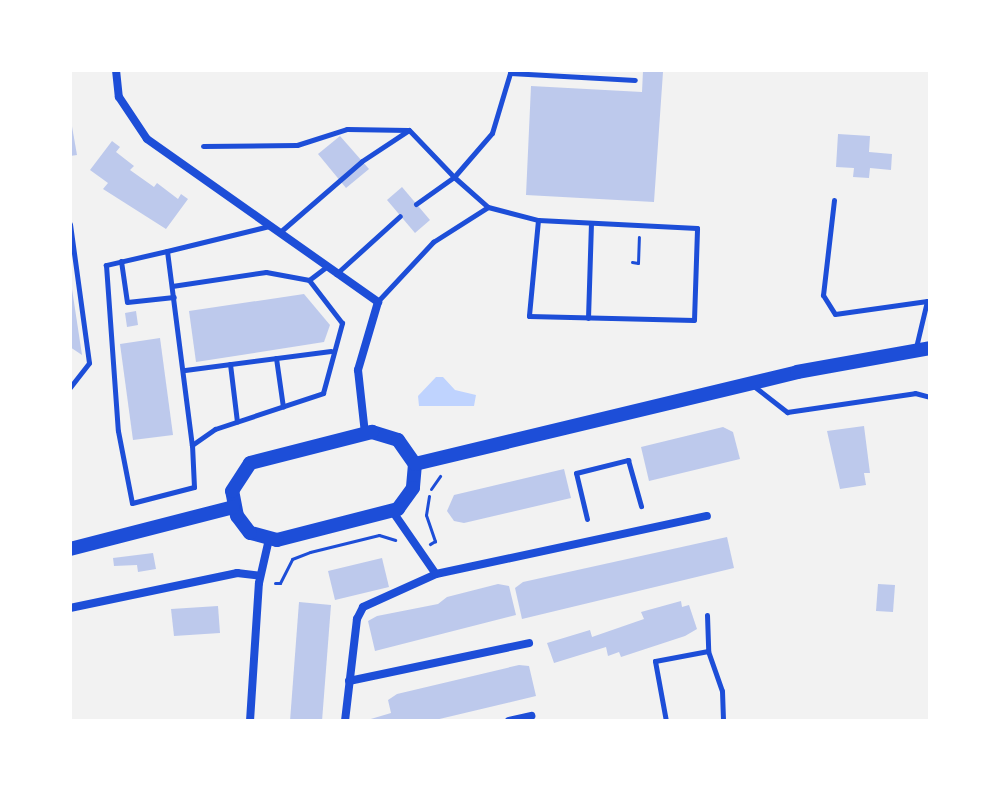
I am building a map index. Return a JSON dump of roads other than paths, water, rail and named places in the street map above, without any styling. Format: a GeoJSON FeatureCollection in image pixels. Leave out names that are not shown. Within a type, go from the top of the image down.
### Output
{"type":"FeatureCollection","features":[{"type":"Feature","properties":{"kind":"main road"},"geometry":{"type":"LineString","coordinates":[[415,464],[752,383],[923,348]]}},
{"type":"Feature","properties":{"kind":"main road"},"geometry":{"type":"LineString","coordinates":[[365,433],[398,440],[415,464],[411,495],[393,512],[269,539],[250,533],[233,507],[234,484],[250,463],[365,433]]}},
{"type":"Feature","properties":{"kind":"main road"},"geometry":{"type":"LineString","coordinates":[[70,549],[233,507]]}},
{"type":"Feature","properties":{"kind":"main road"},"geometry":{"type":"LineString","coordinates":[[70,542],[126,533]]}},
{"type":"Feature","properties":{"kind":"street"},"geometry":{"type":"LineString","coordinates":[[116,70],[119,97],[147,139],[378,302],[358,370],[365,433]]}},
{"type":"Feature","properties":{"kind":"street"},"geometry":{"type":"LineString","coordinates":[[393,512],[436,574]]}},
{"type":"Feature","properties":{"kind":"street"},"geometry":{"type":"LineString","coordinates":[[345,721],[363,607],[436,574],[707,516]]}},
{"type":"Feature","properties":{"kind":"street"},"geometry":{"type":"LineString","coordinates":[[250,721],[260,580],[269,539]]}},
{"type":"Feature","properties":{"kind":"street"},"geometry":{"type":"LineString","coordinates":[[70,608],[237,573],[260,580]]}},
{"type":"Feature","properties":{"kind":"street"},"geometry":{"type":"LineString","coordinates":[[349,681],[529,643]]}},
{"type":"Feature","properties":{"kind":"street"},"geometry":{"type":"LineString","coordinates":[[509,721],[531,716]]}},
{"type":"Feature","properties":{"kind":"lane"},"geometry":{"type":"LineString","coordinates":[[416,204],[454,177],[492,133],[510,73],[635,80]]}},
{"type":"Feature","properties":{"kind":"lane"},"geometry":{"type":"LineString","coordinates":[[203,146],[297,145],[347,129],[409,130],[488,207],[538,220],[697,228],[694,320],[529,316],[538,220]]}},
{"type":"Feature","properties":{"kind":"lane"},"geometry":{"type":"LineString","coordinates":[[280,232],[362,161],[409,130]]}},
{"type":"Feature","properties":{"kind":"lane"},"geometry":{"type":"LineString","coordinates":[[834,200],[823,295],[835,314],[929,299],[923,348]]}},
{"type":"Feature","properties":{"kind":"lane"},"geometry":{"type":"LineString","coordinates":[[378,302],[433,242],[488,207]]}},
{"type":"Feature","properties":{"kind":"lane"},"geometry":{"type":"LineString","coordinates":[[336,274],[400,216]]}},
{"type":"Feature","properties":{"kind":"lane"},"geometry":{"type":"LineString","coordinates":[[588,318],[591,223]]}},
{"type":"Feature","properties":{"kind":"lane"},"geometry":{"type":"LineString","coordinates":[[70,224],[89,363],[70,387]]}},
{"type":"Feature","properties":{"kind":"lane"},"geometry":{"type":"LineString","coordinates":[[167,251],[185,370],[194,487],[132,503],[118,431],[106,265],[270,225]]}},
{"type":"Feature","properties":{"kind":"lane"},"geometry":{"type":"LineString","coordinates":[[121,261],[127,302],[174,297]]}},
{"type":"Feature","properties":{"kind":"lane"},"geometry":{"type":"LineString","coordinates":[[309,280],[326,267]]}},
{"type":"Feature","properties":{"kind":"lane"},"geometry":{"type":"LineString","coordinates":[[172,286],[266,272],[309,280],[342,323],[331,351],[323,393],[237,422],[192,445]]}},
{"type":"Feature","properties":{"kind":"lane"},"geometry":{"type":"LineString","coordinates":[[185,370],[331,351]]}},
{"type":"Feature","properties":{"kind":"lane"},"geometry":{"type":"LineString","coordinates":[[276,358],[283,407]]}},
{"type":"Feature","properties":{"kind":"lane"},"geometry":{"type":"LineString","coordinates":[[230,364],[237,422]]}},
{"type":"Feature","properties":{"kind":"lane"},"geometry":{"type":"LineString","coordinates":[[752,383],[787,412],[915,393],[930,397]]}},
{"type":"Feature","properties":{"kind":"lane"},"geometry":{"type":"LineString","coordinates":[[587,519],[576,473],[628,460],[641,506]]}},
{"type":"Feature","properties":{"kind":"lane"},"geometry":{"type":"LineString","coordinates":[[707,615],[708,651],[722,691],[723,721]]}},
{"type":"Feature","properties":{"kind":"lane"},"geometry":{"type":"LineString","coordinates":[[666,721],[655,661],[708,651]]}},
{"type":"Feature","properties":{"kind":"water"},"geometry":{"type":"Polygon","coordinates":[[[436,377],[443,377],[455,390],[476,395],[474,406],[419,406],[418,396],[436,377]]]}}]}
